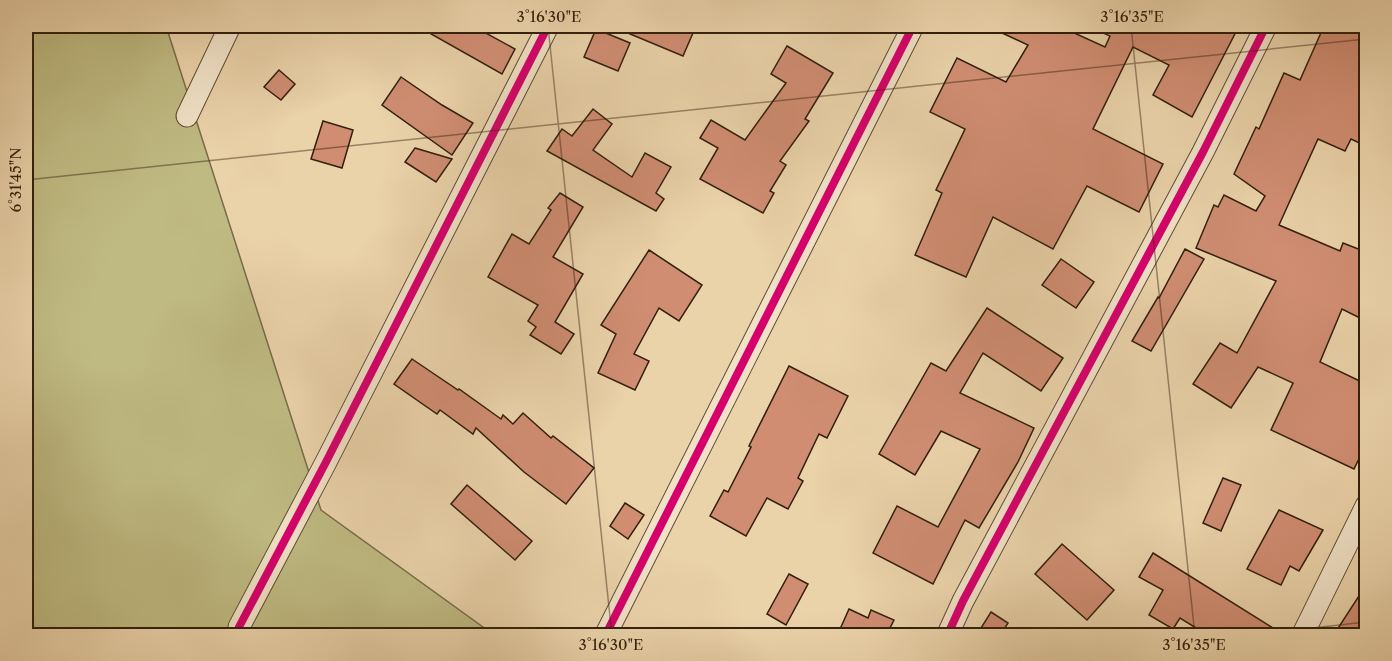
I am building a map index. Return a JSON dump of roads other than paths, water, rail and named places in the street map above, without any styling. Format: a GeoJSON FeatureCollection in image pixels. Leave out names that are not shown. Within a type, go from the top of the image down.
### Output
{"type":"FeatureCollection","features":[{"type":"Feature","properties":{"kind":"street"},"geometry":{"type":"LineString","coordinates":[[187,116],[230,26]]}},
{"type":"Feature","properties":{"kind":"street"},"geometry":{"type":"LineString","coordinates":[[239,627],[327,462],[548,26]]}},
{"type":"Feature","properties":{"kind":"street"},"geometry":{"type":"LineString","coordinates":[[605,636],[913,26]]}},
{"type":"Feature","properties":{"kind":"street"},"geometry":{"type":"LineString","coordinates":[[947,636],[963,601],[1203,152],[1266,26]]}},
{"type":"Feature","properties":{"kind":"street"},"geometry":{"type":"LineString","coordinates":[[1302,636],[1359,540],[1366,506]]}}]}
